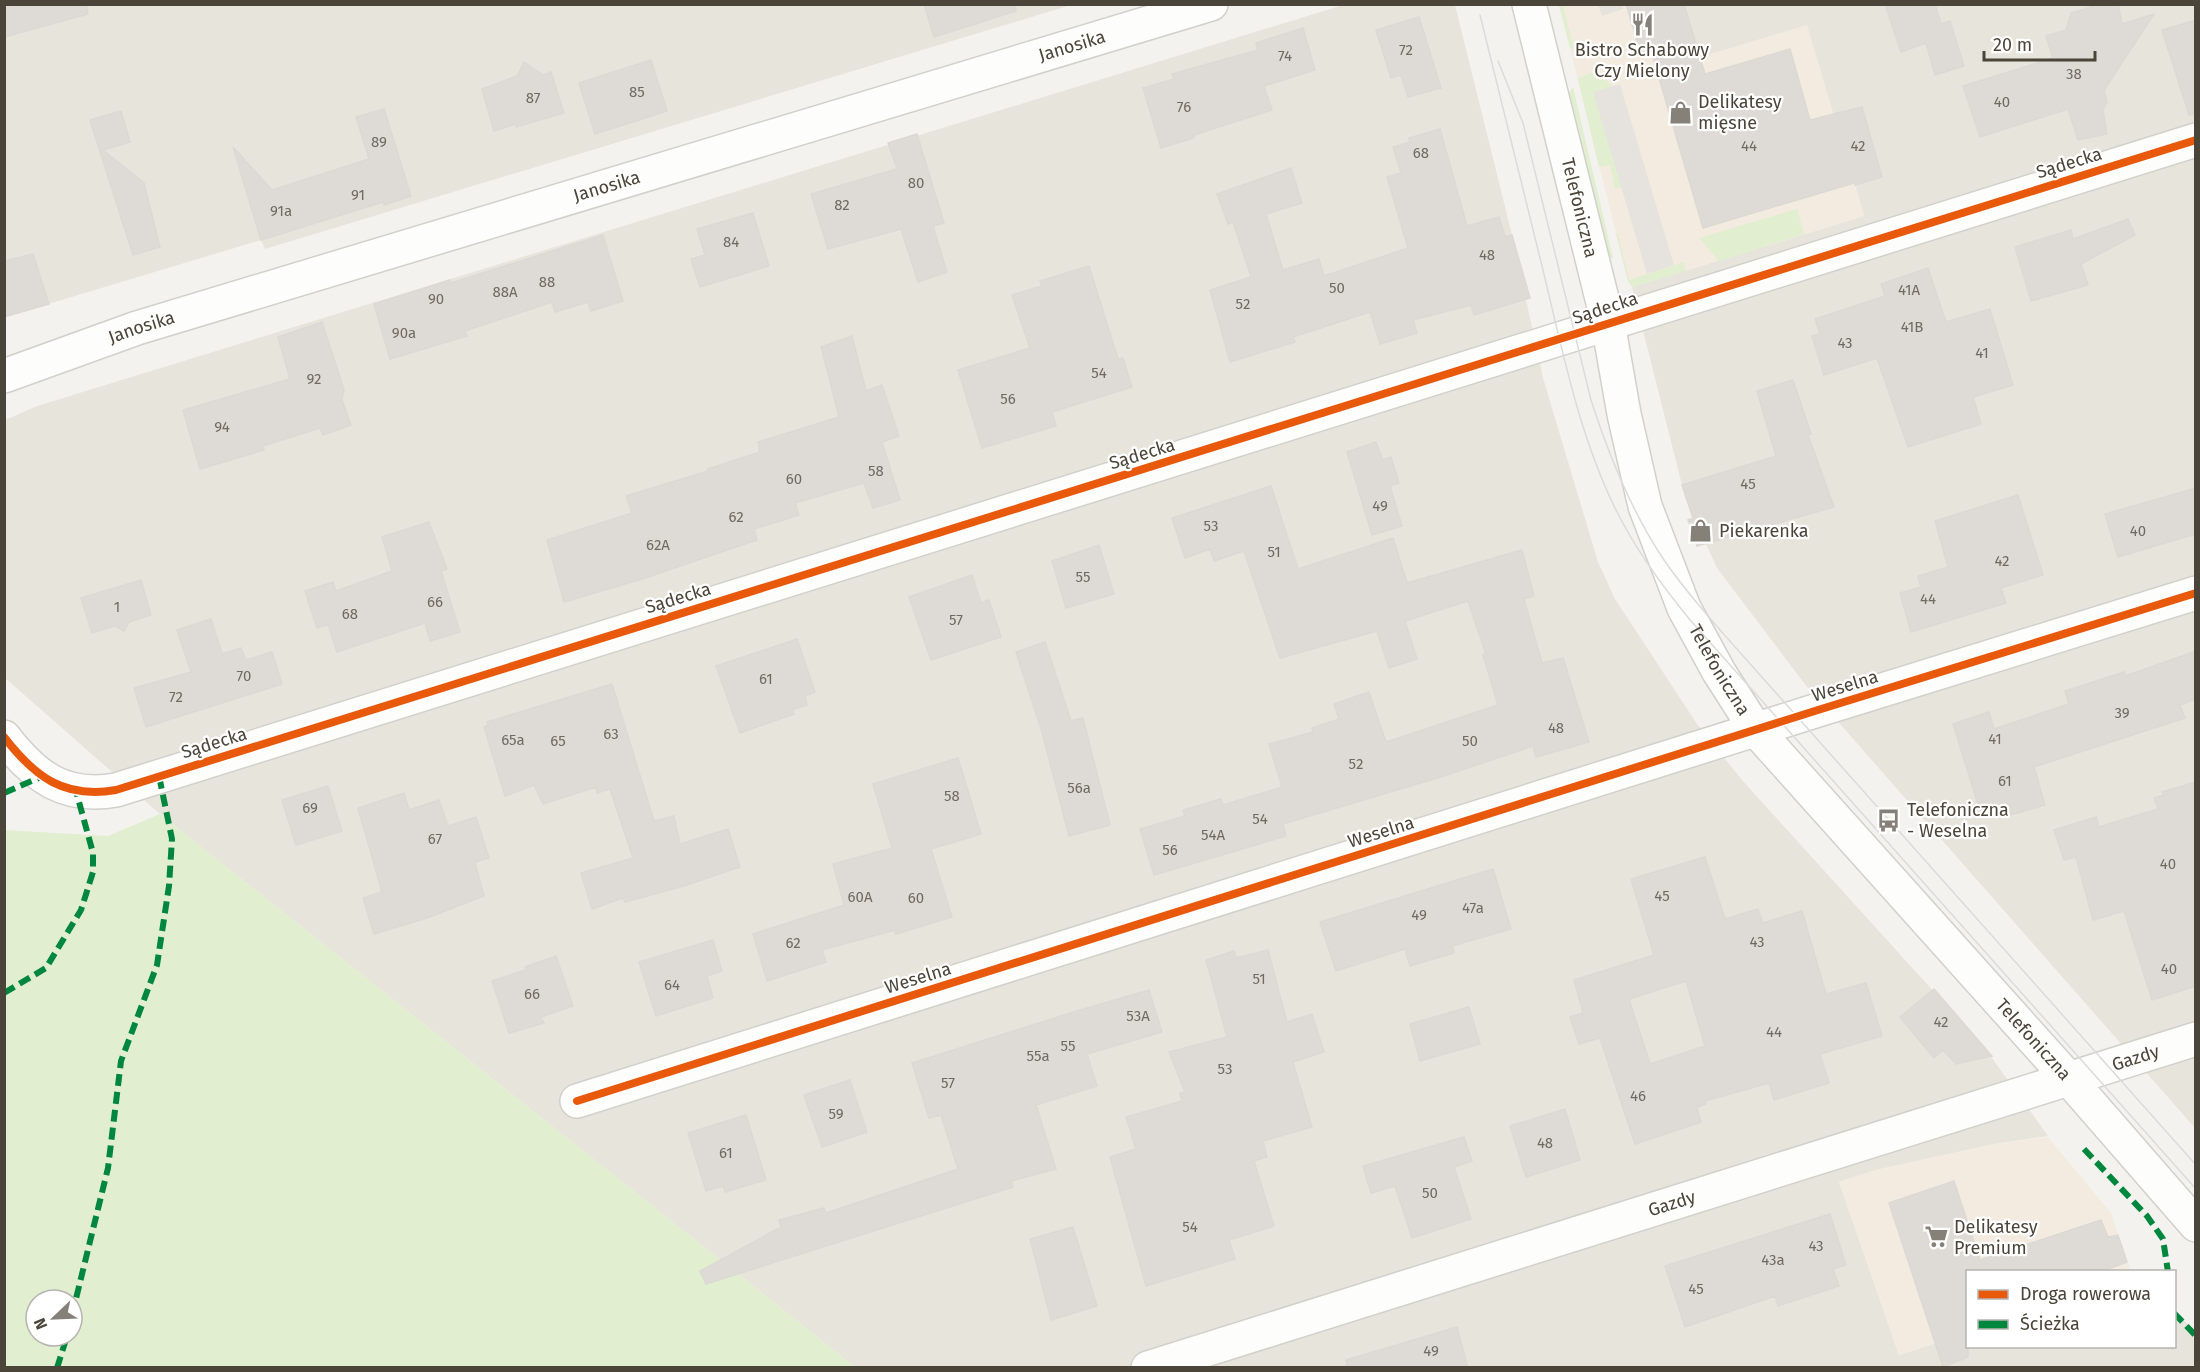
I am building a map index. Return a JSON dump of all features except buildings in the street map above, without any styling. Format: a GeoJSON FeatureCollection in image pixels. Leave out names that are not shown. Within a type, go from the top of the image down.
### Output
{"type":"FeatureCollection","features":[{"type":"Feature","properties":{"kind":"street","name":"Janosika"},"geometry":{"type":"LineString","coordinates":[[4,376],[137,328],[1211,4]]}},
{"type":"Feature","properties":{"kind":"street","name":"Telefoniczna"},"geometry":{"type":"LineString","coordinates":[[1529,4],[1608,323],[1624,414],[1645,506],[1684,608],[1719,672],[1756,730],[2068,1078],[2196,1225]]}},
{"type":"Feature","properties":{"kind":"street","name":"Sądecka"},"geometry":{"type":"LineString","coordinates":[[4,737],[20,757],[41,777],[76,791],[96,793],[148,780],[2196,140]]}},
{"type":"Feature","properties":{"kind":"street","name":"Weselna"},"geometry":{"type":"LineString","coordinates":[[577,1101],[2196,593]]}},
{"type":"Feature","properties":{"kind":"street","name":"Gazdy"},"geometry":{"type":"LineString","coordinates":[[1148,1368],[2196,1039]]}},
{"type":"Feature","properties":{"kind":"shaded area"},"geometry":{"type":"Polygon","coordinates":[[[4,5],[1071,5],[265,249],[261,240],[5,317],[4,5]]]}},
{"type":"Feature","properties":{"kind":"shaded area"},"geometry":{"type":"Polygon","coordinates":[[[1343,5],[1455,5],[1512,235],[1543,378],[1598,562],[1615,599],[1697,724],[1742,780],[1984,1047],[2048,1136],[1994,1144],[1876,1170],[1839,1182],[1899,1355],[1966,1333],[1966,1348],[2176,1348],[2176,1314],[2195,1330],[2195,1367],[855,1367],[160,814],[5,678],[5,420],[37,406],[1343,5]]]}},
{"type":"Feature","properties":{"kind":"shaded area"},"geometry":{"type":"Polygon","coordinates":[[[1559,5],[1684,5],[1700,57],[1807,25],[1864,216],[1632,287],[1628,281],[1559,5]]]}},
{"type":"Feature","properties":{"kind":"shaded area"},"geometry":{"type":"Polygon","coordinates":[[[1598,5],[1622,5],[1623,9],[1602,16],[1598,5]]]}},
{"type":"Feature","properties":{"kind":"shaded area"},"geometry":{"type":"Polygon","coordinates":[[[1684,5],[2195,5],[2195,1128],[1804,683],[1717,568],[1706,544],[1697,546],[1688,520],[1693,518],[1682,485],[1632,287],[1864,216],[1855,185],[1700,57],[1684,5]]]}},
{"type":"Feature","properties":{"kind":"shaded area"},"geometry":{"type":"Polygon","coordinates":[[[1620,84],[1674,265],[1647,274],[1593,92],[1620,84]]]}},
{"type":"Feature","properties":{"kind":"shaded area"},"geometry":{"type":"Polygon","coordinates":[[[2048,1137],[2111,1213],[2131,1270],[1966,1270],[1966,1333],[1899,1355],[1839,1182],[1876,1170],[1994,1144],[2048,1137]]]}},
{"type":"Feature","properties":{"kind":"green space"},"geometry":{"type":"Polygon","coordinates":[[[1559,5],[1563,5],[1574,49],[1570,48],[1559,5]]]}},
{"type":"Feature","properties":{"kind":"green space"},"geometry":{"type":"Polygon","coordinates":[[[1590,73],[1600,75],[1612,86],[1594,92],[1622,187],[1615,189],[1610,165],[1599,167],[1578,79],[1590,73]]]}},
{"type":"Feature","properties":{"kind":"green space"},"geometry":{"type":"Polygon","coordinates":[[[1573,87],[1613,258],[1610,258],[1569,93],[1573,87]]]}},
{"type":"Feature","properties":{"kind":"green space"},"geometry":{"type":"Polygon","coordinates":[[[1797,209],[1804,234],[1719,261],[1699,238],[1797,209]]]}},
{"type":"Feature","properties":{"kind":"green space"},"geometry":{"type":"Polygon","coordinates":[[[1622,233],[1618,235],[1629,280],[1684,262],[1686,271],[1632,287],[1628,281],[1616,234],[1622,233]]]}},
{"type":"Feature","properties":{"kind":"green space"},"geometry":{"type":"Polygon","coordinates":[[[160,814],[855,1367],[5,1367],[4,830],[108,836],[160,814]]]}},
{"type":"Feature","properties":{"kind":"tram line"},"geometry":{"type":"LineString","coordinates":[[1480,15],[1581,420],[1602,479],[1640,553],[1691,621],[2196,1189]]}},
{"type":"Feature","properties":{"kind":"tram line"},"geometry":{"type":"LineString","coordinates":[[1498,61],[1523,123],[1591,400],[1622,483],[1641,522],[1664,560],[1711,620],[2196,1165]]}},
{"type":"Feature","properties":{"kind":"marked path"},"geometry":{"type":"LineString","coordinates":[[79,1288],[108,1168],[121,1061],[157,965],[169,886],[172,839],[159,776]]}},
{"type":"Feature","properties":{"kind":"marked path"},"geometry":{"type":"LineString","coordinates":[[4,793],[41,777]]}},
{"type":"Feature","properties":{"kind":"marked path"},"geometry":{"type":"LineString","coordinates":[[4,993],[46,968],[81,910],[93,872],[93,853],[76,791]]}},
{"type":"Feature","properties":{"kind":"marked path"},"geometry":{"type":"LineString","coordinates":[[2084,1149],[2147,1216],[2163,1239],[2168,1270]]}},
{"type":"Feature","properties":{"kind":"marked path"},"geometry":{"type":"LineString","coordinates":[[2176,1315],[2196,1336]]}},
{"type":"Feature","properties":{"kind":"marked path"},"geometry":{"type":"LineString","coordinates":[[57,1368],[63,1348]]}},
{"type":"Feature","properties":{"kind":"cycle path"},"geometry":{"type":"LineString","coordinates":[[4,737],[27,763],[52,782],[81,791],[116,790],[2196,140]]}},
{"type":"Feature","properties":{"kind":"cycle path"},"geometry":{"type":"LineString","coordinates":[[577,1101],[2196,593]]}},
{"type":"Feature","properties":{"kind":"place","name":"Bistro Schabowy Czy Mielony"},"geometry":{"type":"Point","coordinates":[1642,24]}},
{"type":"Feature","properties":{"kind":"place","name":"Delikatesy mięsne"},"geometry":{"type":"Point","coordinates":[1680,112]}},
{"type":"Feature","properties":{"kind":"place","name":"Piekarenka"},"geometry":{"type":"Point","coordinates":[1701,531]}},
{"type":"Feature","properties":{"kind":"place","name":"Telefoniczna - Weselna"},"geometry":{"type":"Point","coordinates":[1889,820]}},
{"type":"Feature","properties":{"kind":"place","name":"Delikatesy Premium"},"geometry":{"type":"Point","coordinates":[1936,1237]}}]}
